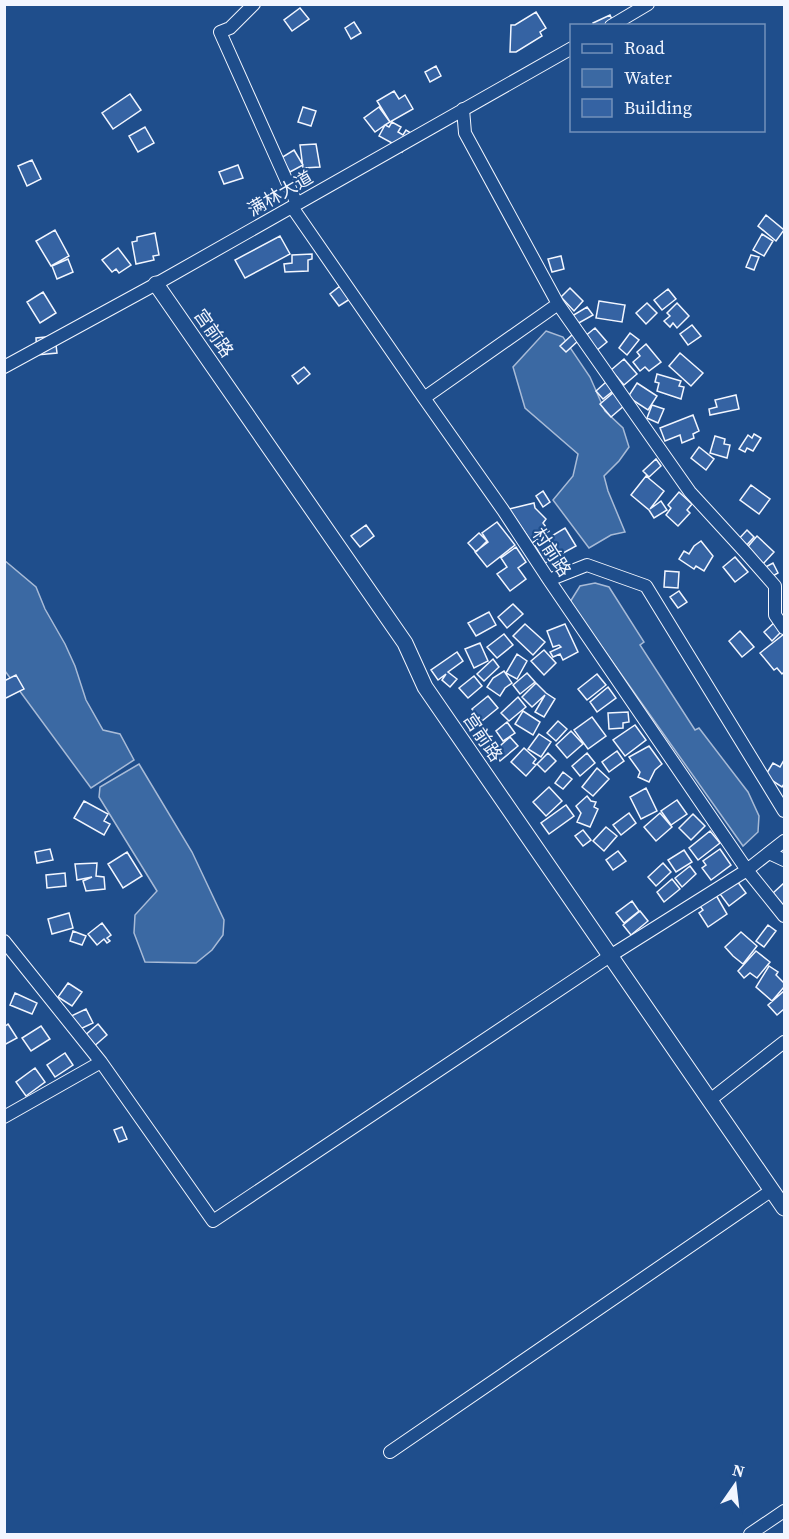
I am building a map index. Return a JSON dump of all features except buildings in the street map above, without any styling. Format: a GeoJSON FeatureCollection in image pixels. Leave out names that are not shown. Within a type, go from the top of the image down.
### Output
{"type":"FeatureCollection","features":[{"type":"Feature","properties":{"kind":"street","name":"村前路"},"geometry":{"type":"LineString","coordinates":[[254,4],[230,28],[220,32],[295,205],[424,398],[503,510],[747,870],[784,916]]}},
{"type":"Feature","properties":{"kind":"street"},"geometry":{"type":"LineString","coordinates":[[614,24],[648,4]]}},
{"type":"Feature","properties":{"kind":"street","name":"满林大道"},"geometry":{"type":"LineString","coordinates":[[4,367],[156,284],[570,49]]}},
{"type":"Feature","properties":{"kind":"street"},"geometry":{"type":"LineString","coordinates":[[463,110],[465,133],[558,304],[690,492],[774,586],[775,615],[784,628]]}},
{"type":"Feature","properties":{"kind":"street","name":"宫前路"},"geometry":{"type":"LineString","coordinates":[[156,284],[405,643],[425,687],[784,1208]]}},
{"type":"Feature","properties":{"kind":"street"},"geometry":{"type":"LineString","coordinates":[[424,398],[558,304]]}},
{"type":"Feature","properties":{"kind":"street"},"geometry":{"type":"LineString","coordinates":[[549,580],[587,565],[646,586],[784,811]]}},
{"type":"Feature","properties":{"kind":"street"},"geometry":{"type":"LineString","coordinates":[[6,946],[101,1062],[213,1221],[610,956],[747,870],[784,841]]}},
{"type":"Feature","properties":{"kind":"street"},"geometry":{"type":"LineString","coordinates":[[770,853],[784,860]]}},
{"type":"Feature","properties":{"kind":"street"},"geometry":{"type":"LineString","coordinates":[[710,1100],[784,1042]]}},
{"type":"Feature","properties":{"kind":"street"},"geometry":{"type":"LineString","coordinates":[[4,1117],[101,1062]]}},
{"type":"Feature","properties":{"kind":"street"},"geometry":{"type":"LineString","coordinates":[[390,1452],[772,1190]]}},
{"type":"Feature","properties":{"kind":"street"},"geometry":{"type":"LineString","coordinates":[[750,1534],[784,1511]]}},
{"type":"Feature","properties":{"kind":"water"},"geometry":{"type":"Polygon","coordinates":[[[546,331],[563,337],[590,377],[605,411],[623,428],[629,447],[604,476],[625,532],[611,535],[589,548],[553,500],[573,476],[578,454],[525,408],[513,367],[546,331]]]}},
{"type":"Feature","properties":{"kind":"water"},"geometry":{"type":"Polygon","coordinates":[[[4,560],[36,587],[75,666],[86,700],[103,730],[120,734],[134,760],[91,788],[5,671],[4,560]]]}},
{"type":"Feature","properties":{"kind":"water"},"geometry":{"type":"Polygon","coordinates":[[[595,583],[609,587],[644,642],[640,645],[695,730],[699,728],[748,792],[759,816],[758,832],[743,846],[570,602],[580,586],[595,583]]]}},
{"type":"Feature","properties":{"kind":"water"},"geometry":{"type":"Polygon","coordinates":[[[139,764],[192,852],[224,920],[223,935],[212,950],[196,963],[145,962],[134,933],[135,915],[157,891],[99,797],[100,787],[139,764]]]}}]}
